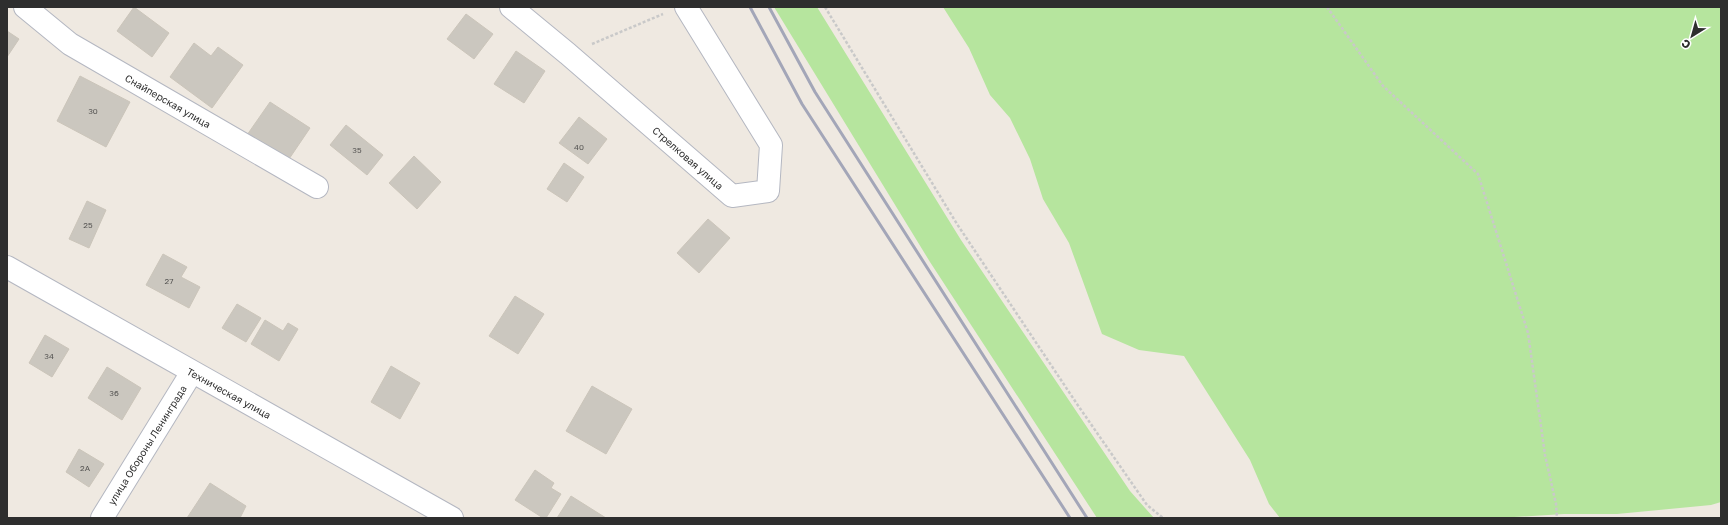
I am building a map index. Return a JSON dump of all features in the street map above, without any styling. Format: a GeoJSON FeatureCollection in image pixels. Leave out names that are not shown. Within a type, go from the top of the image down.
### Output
{"type":"FeatureCollection","features":[{"type":"Feature","properties":{"kind":"street","name":"Снайперская улица"},"geometry":{"type":"LineString","coordinates":[[26,7],[70,44],[317,187]]}},
{"type":"Feature","properties":{"kind":"street","name":"Стрелковая улица"},"geometry":{"type":"LineString","coordinates":[[511,7],[568,54],[732,196],[768,191],[771,145],[676,10]]}},
{"type":"Feature","properties":{"kind":"street","name":"Техническая улица"},"geometry":{"type":"LineString","coordinates":[[7,268],[452,518]]}},
{"type":"Feature","properties":{"kind":"street","name":"улица Обороны Ленинграда"},"geometry":{"type":"LineString","coordinates":[[102,518],[192,372]]}},
{"type":"Feature","properties":{"kind":"path"},"geometry":{"type":"LineString","coordinates":[[825,7],[961,230],[1077,404],[1147,505],[1163,518]]}},
{"type":"Feature","properties":{"kind":"path"},"geometry":{"type":"LineString","coordinates":[[1327,7],[1383,86],[1478,174],[1528,333],[1545,455],[1556,504],[1557,518]]}},
{"type":"Feature","properties":{"kind":"path"},"geometry":{"type":"LineString","coordinates":[[568,54],[676,10]]}},
{"type":"Feature","properties":{"kind":"green space"},"geometry":{"type":"Polygon","coordinates":[[[774,7],[817,7],[961,240],[1130,491],[1154,518],[1097,518],[930,262],[774,7]]]}},
{"type":"Feature","properties":{"kind":"green space"},"geometry":{"type":"Polygon","coordinates":[[[943,7],[1721,7],[1721,502],[1711,505],[1617,514],[1564,514],[1498,518],[1280,518],[1269,504],[1250,460],[1184,356],[1139,350],[1102,334],[1069,243],[1043,199],[1030,159],[1010,118],[990,95],[969,48],[943,7]]]}},
{"type":"Feature","properties":{"kind":"building"},"geometry":{"type":"Polygon","coordinates":[[[134,7],[169,33],[152,57],[117,31],[134,7]]]}},
{"type":"Feature","properties":{"kind":"building"},"geometry":{"type":"Polygon","coordinates":[[[466,14],[493,34],[474,59],[447,39],[466,14]]]}},
{"type":"Feature","properties":{"kind":"building"},"geometry":{"type":"Polygon","coordinates":[[[7,31],[19,39],[7,57],[7,31]]]}},
{"type":"Feature","properties":{"kind":"building"},"geometry":{"type":"Polygon","coordinates":[[[194,43],[211,56],[218,47],[243,65],[212,108],[170,77],[194,43]]]}},
{"type":"Feature","properties":{"kind":"building"},"geometry":{"type":"Polygon","coordinates":[[[516,51],[545,71],[524,103],[494,84],[516,51]]]}},
{"type":"Feature","properties":{"kind":"building"},"geometry":{"type":"Polygon","coordinates":[[[80,76],[130,102],[106,147],[57,121],[80,76]]]}},
{"type":"Feature","properties":{"kind":"building"},"geometry":{"type":"Polygon","coordinates":[[[270,102],[310,128],[287,162],[247,135],[270,102]]]}},
{"type":"Feature","properties":{"kind":"building"},"geometry":{"type":"Polygon","coordinates":[[[579,117],[607,139],[588,164],[559,143],[579,117]]]}},
{"type":"Feature","properties":{"kind":"building"},"geometry":{"type":"Polygon","coordinates":[[[346,125],[383,155],[367,175],[330,145],[346,125]]]}},
{"type":"Feature","properties":{"kind":"building"},"geometry":{"type":"Polygon","coordinates":[[[414,156],[441,182],[417,209],[389,183],[414,156]]]}},
{"type":"Feature","properties":{"kind":"building"},"geometry":{"type":"Polygon","coordinates":[[[564,163],[584,177],[567,202],[547,189],[564,163]]]}},
{"type":"Feature","properties":{"kind":"building"},"geometry":{"type":"Polygon","coordinates":[[[87,201],[106,210],[89,248],[69,239],[87,201]]]}},
{"type":"Feature","properties":{"kind":"building"},"geometry":{"type":"Polygon","coordinates":[[[708,219],[730,238],[699,273],[677,253],[708,219]]]}},
{"type":"Feature","properties":{"kind":"building"},"geometry":{"type":"Polygon","coordinates":[[[163,254],[187,267],[181,277],[200,287],[189,308],[146,285],[163,254]]]}},
{"type":"Feature","properties":{"kind":"building"},"geometry":{"type":"Polygon","coordinates":[[[515,296],[544,314],[518,354],[489,336],[515,296]]]}},
{"type":"Feature","properties":{"kind":"building"},"geometry":{"type":"Polygon","coordinates":[[[237,304],[261,318],[246,342],[222,328],[237,304]]]}},
{"type":"Feature","properties":{"kind":"building"},"geometry":{"type":"Polygon","coordinates":[[[265,320],[283,331],[288,323],[298,329],[279,361],[251,344],[265,320]]]}},
{"type":"Feature","properties":{"kind":"building"},"geometry":{"type":"Polygon","coordinates":[[[45,335],[69,349],[52,377],[29,363],[45,335]]]}},
{"type":"Feature","properties":{"kind":"building"},"geometry":{"type":"Polygon","coordinates":[[[391,366],[420,383],[400,419],[371,402],[391,366]]]}},
{"type":"Feature","properties":{"kind":"building"},"geometry":{"type":"Polygon","coordinates":[[[107,367],[141,388],[122,420],[88,398],[107,367]]]}},
{"type":"Feature","properties":{"kind":"building"},"geometry":{"type":"Polygon","coordinates":[[[592,386],[632,409],[606,454],[566,431],[592,386]]]}},
{"type":"Feature","properties":{"kind":"building"},"geometry":{"type":"Polygon","coordinates":[[[79,449],[104,464],[89,487],[66,472],[79,449]]]}},
{"type":"Feature","properties":{"kind":"building"},"geometry":{"type":"Polygon","coordinates":[[[535,470],[554,483],[551,488],[561,494],[546,518],[543,518],[515,500],[535,470]]]}},
{"type":"Feature","properties":{"kind":"building"},"geometry":{"type":"Polygon","coordinates":[[[210,483],[246,506],[240,518],[187,518],[210,483]]]}},
{"type":"Feature","properties":{"kind":"building"},"geometry":{"type":"Polygon","coordinates":[[[571,496],[606,518],[557,518],[571,496]]]}},
{"type":"Feature","properties":{"kind":"railway"},"geometry":{"type":"LineString","coordinates":[[750,7],[802,104],[1070,518]]}},
{"type":"Feature","properties":{"kind":"railway"},"geometry":{"type":"LineString","coordinates":[[769,7],[815,92],[1087,518]]}}]}
